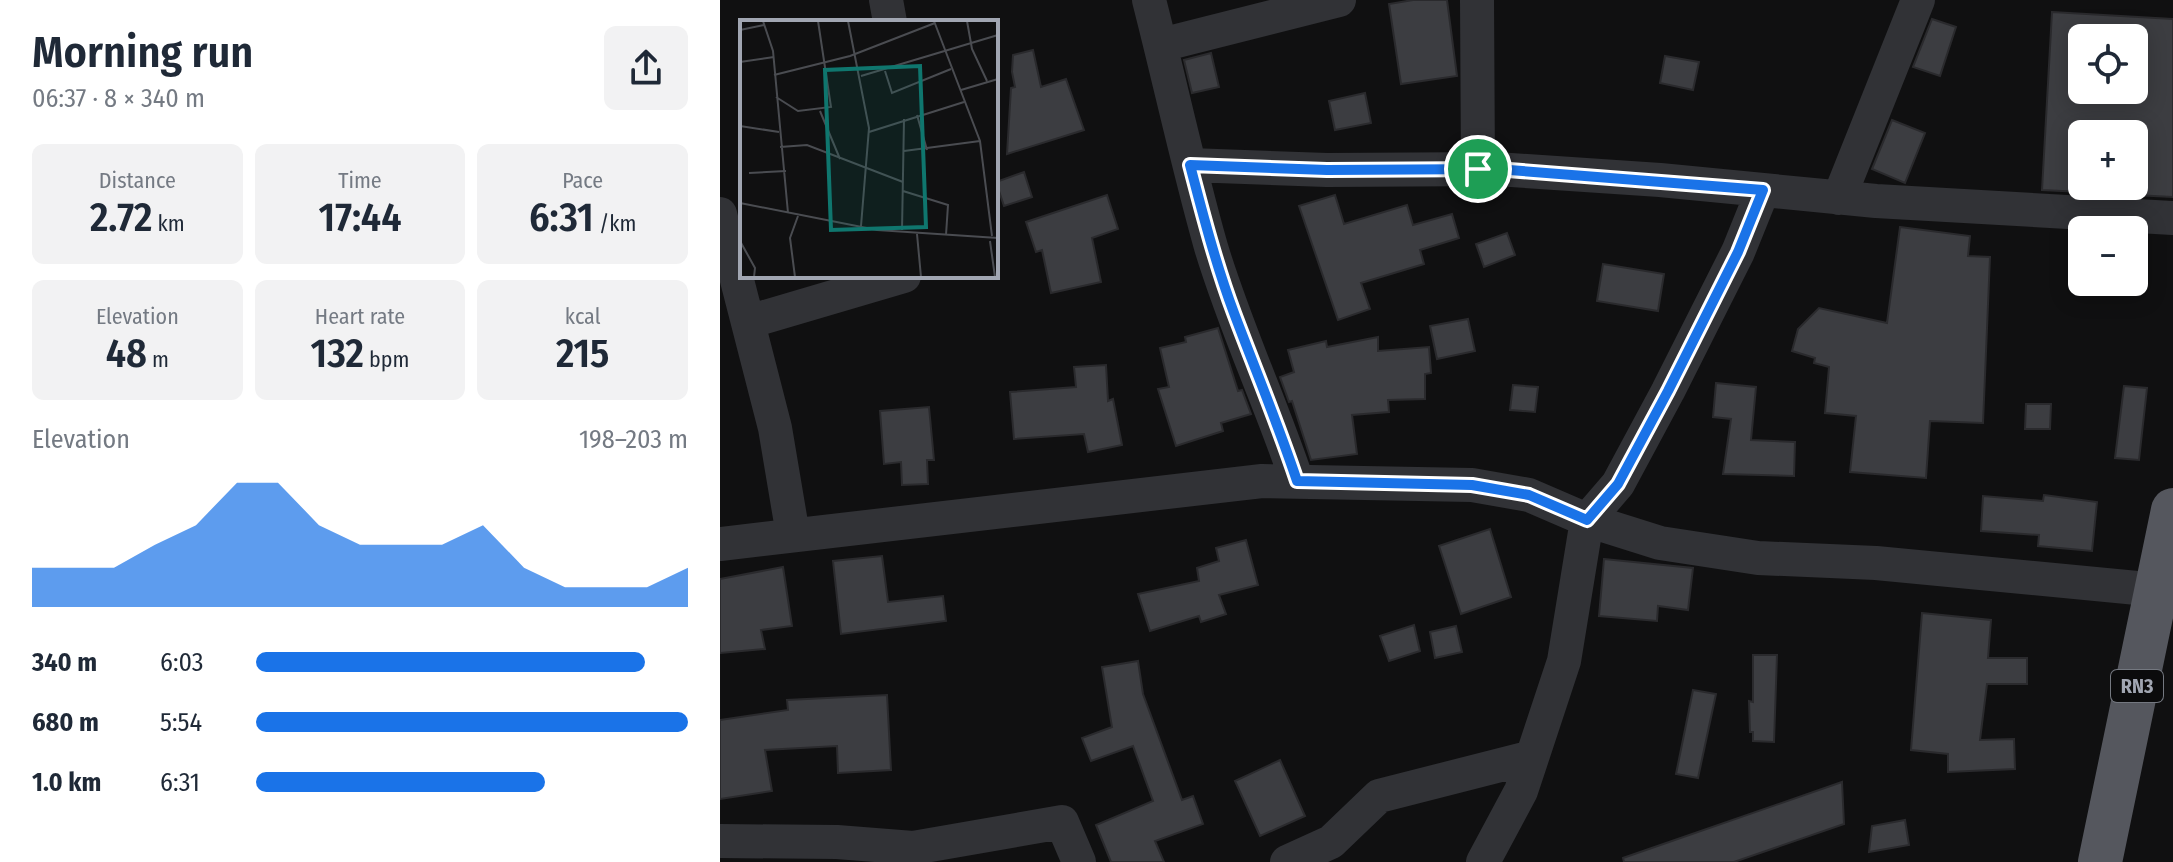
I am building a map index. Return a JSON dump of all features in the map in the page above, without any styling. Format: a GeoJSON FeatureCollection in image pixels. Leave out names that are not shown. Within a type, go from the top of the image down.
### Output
{"type":"FeatureCollection","features":[{"type":"Feature","properties":{"kind":"highway","name":"RN3"},"geometry":{"type":"LineString","coordinates":[[2100,862],[2173,510]]}},
{"type":"Feature","properties":{"kind":"street"},"geometry":{"type":"LineString","coordinates":[[886,0],[890,20]]}},
{"type":"Feature","properties":{"kind":"street"},"geometry":{"type":"LineString","coordinates":[[1149,0],[1212,249],[1297,481]]}},
{"type":"Feature","properties":{"kind":"street"},"geometry":{"type":"LineString","coordinates":[[1161,45],[1339,0]]}},
{"type":"Feature","properties":{"kind":"street"},"geometry":{"type":"LineString","coordinates":[[1477,0],[1478,169]]}},
{"type":"Feature","properties":{"kind":"street"},"geometry":{"type":"LineString","coordinates":[[1839,198],[1918,0]]}},
{"type":"Feature","properties":{"kind":"street"},"geometry":{"type":"LineString","coordinates":[[1190,165],[1327,170],[1478,169],[1660,180],[1839,198],[2173,218]]}},
{"type":"Feature","properties":{"kind":"street"},"geometry":{"type":"LineString","coordinates":[[1483,862],[1521,791],[1564,661],[1587,520],[1618,484],[1633,457],[1738,252],[1763,190]]}},
{"type":"Feature","properties":{"kind":"street"},"geometry":{"type":"LineString","coordinates":[[720,214],[775,428],[793,535]]}},
{"type":"Feature","properties":{"kind":"street"},"geometry":{"type":"LineString","coordinates":[[748,322],[897,278]]}},
{"type":"Feature","properties":{"kind":"street"},"geometry":{"type":"LineString","coordinates":[[720,544],[1262,481],[1472,485],[1529,495],[1587,520],[1660,543],[1758,558],[1891,565],[2158,590]]}},
{"type":"Feature","properties":{"kind":"street"},"geometry":{"type":"LineString","coordinates":[[1287,862],[1331,842],[1379,796],[1532,757]]}},
{"type":"Feature","properties":{"kind":"street"},"geometry":{"type":"LineString","coordinates":[[720,841],[837,842],[913,848],[1062,822],[1079,862]]}},
{"type":"Feature","properties":{"kind":"building"},"geometry":{"type":"Polygon","coordinates":[[[1447,0],[1457,76],[1401,84],[1389,4],[1447,0]]]}},
{"type":"Feature","properties":{"kind":"building"},"geometry":{"type":"Polygon","coordinates":[[[2052,12],[2173,19],[2173,197],[2148,196],[2148,120],[2068,120],[2068,191],[2042,190],[2052,12]]]}},
{"type":"Feature","properties":{"kind":"building"},"geometry":{"type":"Polygon","coordinates":[[[1932,19],[1956,27],[1940,76],[1913,67],[1932,19]]]}},
{"type":"Feature","properties":{"kind":"building"},"geometry":{"type":"Polygon","coordinates":[[[1033,50],[1041,87],[1066,79],[1084,130],[1007,154],[1011,88],[1015,87],[1013,55],[1033,50]]]}},
{"type":"Feature","properties":{"kind":"building"},"geometry":{"type":"Polygon","coordinates":[[[1211,53],[1219,87],[1192,93],[1184,60],[1211,53]]]}},
{"type":"Feature","properties":{"kind":"building"},"geometry":{"type":"Polygon","coordinates":[[[1665,56],[1699,62],[1693,90],[1660,83],[1665,56]]]}},
{"type":"Feature","properties":{"kind":"building"},"geometry":{"type":"Polygon","coordinates":[[[1365,93],[1371,123],[1335,130],[1329,101],[1365,93]]]}},
{"type":"Feature","properties":{"kind":"building"},"geometry":{"type":"Polygon","coordinates":[[[1892,120],[1925,133],[1905,183],[1872,169],[1892,120]]]}},
{"type":"Feature","properties":{"kind":"building"},"geometry":{"type":"Polygon","coordinates":[[[1024,172],[1032,197],[1004,206],[998,181],[1024,172]]]}},
{"type":"Feature","properties":{"kind":"building"},"geometry":{"type":"Polygon","coordinates":[[[1107,195],[1118,229],[1092,238],[1101,282],[1051,293],[1042,250],[1036,252],[1026,222],[1107,195]]]}},
{"type":"Feature","properties":{"kind":"building"},"geometry":{"type":"Polygon","coordinates":[[[1335,195],[1344,224],[1407,205],[1413,225],[1452,214],[1459,238],[1420,250],[1424,264],[1361,283],[1370,309],[1338,320],[1299,206],[1335,195]]]}},
{"type":"Feature","properties":{"kind":"building"},"geometry":{"type":"Polygon","coordinates":[[[1900,227],[1970,236],[1968,256],[1990,257],[1983,423],[1930,421],[1926,478],[1850,472],[1856,416],[1825,413],[1829,367],[1814,363],[1815,358],[1792,351],[1798,329],[1819,308],[1887,323],[1900,227]]]}},
{"type":"Feature","properties":{"kind":"building"},"geometry":{"type":"Polygon","coordinates":[[[1507,233],[1515,255],[1484,267],[1476,244],[1507,233]]]}},
{"type":"Feature","properties":{"kind":"building"},"geometry":{"type":"Polygon","coordinates":[[[1603,264],[1664,274],[1658,311],[1597,301],[1603,264]]]}},
{"type":"Feature","properties":{"kind":"building"},"geometry":{"type":"Polygon","coordinates":[[[1468,319],[1475,351],[1437,359],[1430,326],[1468,319]]]}},
{"type":"Feature","properties":{"kind":"building"},"geometry":{"type":"Polygon","coordinates":[[[1218,328],[1238,391],[1242,390],[1251,414],[1221,423],[1223,431],[1176,446],[1158,389],[1169,387],[1160,348],[1186,342],[1185,337],[1218,328]]]}},
{"type":"Feature","properties":{"kind":"building"},"geometry":{"type":"Polygon","coordinates":[[[1378,337],[1378,351],[1429,347],[1431,373],[1425,374],[1425,399],[1388,400],[1389,412],[1352,415],[1357,454],[1311,460],[1292,401],[1289,402],[1280,377],[1294,372],[1288,350],[1326,341],[1327,347],[1378,337]]]}},
{"type":"Feature","properties":{"kind":"building"},"geometry":{"type":"Polygon","coordinates":[[[1106,365],[1108,401],[1113,399],[1122,445],[1088,452],[1084,434],[1014,439],[1010,392],[1076,387],[1074,367],[1106,365]]]}},
{"type":"Feature","properties":{"kind":"building"},"geometry":{"type":"Polygon","coordinates":[[[1716,383],[1756,387],[1751,440],[1795,442],[1794,476],[1723,474],[1731,419],[1713,417],[1716,383]]]}},
{"type":"Feature","properties":{"kind":"building"},"geometry":{"type":"Polygon","coordinates":[[[1513,385],[1538,387],[1535,412],[1510,410],[1513,385]]]}},
{"type":"Feature","properties":{"kind":"building"},"geometry":{"type":"Polygon","coordinates":[[[2124,386],[2147,388],[2139,460],[2115,458],[2124,386]]]}},
{"type":"Feature","properties":{"kind":"building"},"geometry":{"type":"Polygon","coordinates":[[[2026,404],[2051,404],[2050,429],[2025,429],[2026,404]]]}},
{"type":"Feature","properties":{"kind":"building"},"geometry":{"type":"Polygon","coordinates":[[[929,407],[934,460],[927,460],[928,484],[902,485],[901,462],[884,464],[880,411],[929,407]]]}},
{"type":"Feature","properties":{"kind":"building"},"geometry":{"type":"Polygon","coordinates":[[[2044,495],[2097,502],[2092,551],[2038,546],[2039,535],[1981,531],[1983,496],[2043,501],[2044,495]]]}},
{"type":"Feature","properties":{"kind":"building"},"geometry":{"type":"Polygon","coordinates":[[[1490,529],[1511,597],[1461,614],[1439,546],[1490,529]]]}},
{"type":"Feature","properties":{"kind":"building"},"geometry":{"type":"Polygon","coordinates":[[[1246,540],[1258,585],[1219,595],[1226,614],[1201,622],[1199,616],[1150,631],[1138,594],[1199,581],[1197,568],[1219,561],[1216,548],[1246,540]]]}},
{"type":"Feature","properties":{"kind":"building"},"geometry":{"type":"Polygon","coordinates":[[[882,556],[888,602],[943,596],[946,621],[841,634],[833,561],[882,556]]]}},
{"type":"Feature","properties":{"kind":"building"},"geometry":{"type":"Polygon","coordinates":[[[1604,559],[1693,568],[1688,610],[1658,606],[1657,621],[1599,616],[1604,559]]]}},
{"type":"Feature","properties":{"kind":"building"},"geometry":{"type":"Polygon","coordinates":[[[783,567],[792,626],[761,630],[765,649],[720,653],[720,579],[783,567]]]}},
{"type":"Feature","properties":{"kind":"building"},"geometry":{"type":"Polygon","coordinates":[[[1922,613],[1991,620],[1988,658],[2027,658],[2027,684],[1987,684],[1980,740],[2014,739],[2015,769],[1948,772],[1948,754],[1911,750],[1922,613]]]}},
{"type":"Feature","properties":{"kind":"building"},"geometry":{"type":"Polygon","coordinates":[[[1414,625],[1420,651],[1389,661],[1380,636],[1414,625]]]}},
{"type":"Feature","properties":{"kind":"building"},"geometry":{"type":"Polygon","coordinates":[[[1456,626],[1462,652],[1435,658],[1430,632],[1456,626]]]}},
{"type":"Feature","properties":{"kind":"building"},"geometry":{"type":"Polygon","coordinates":[[[1753,655],[1777,655],[1774,742],[1753,741],[1753,732],[1750,732],[1753,655]]]}},
{"type":"Feature","properties":{"kind":"building"},"geometry":{"type":"Polygon","coordinates":[[[1138,661],[1143,694],[1182,800],[1193,796],[1203,824],[1155,841],[1164,862],[1111,862],[1096,825],[1153,801],[1133,746],[1091,761],[1082,738],[1112,727],[1102,667],[1138,661]]]}},
{"type":"Feature","properties":{"kind":"building"},"geometry":{"type":"Polygon","coordinates":[[[1693,690],[1716,694],[1698,778],[1676,774],[1693,690]]]}},
{"type":"Feature","properties":{"kind":"building"},"geometry":{"type":"Polygon","coordinates":[[[887,695],[891,770],[838,773],[837,746],[765,750],[772,791],[720,799],[720,720],[788,710],[787,700],[887,695]]]}},
{"type":"Feature","properties":{"kind":"building"},"geometry":{"type":"Polygon","coordinates":[[[1280,760],[1305,816],[1260,836],[1235,781],[1280,760]]]}},
{"type":"Feature","properties":{"kind":"building"},"geometry":{"type":"Polygon","coordinates":[[[1842,782],[1844,824],[1734,862],[1624,862],[1623,858],[1842,782]]]}},
{"type":"Feature","properties":{"kind":"building"},"geometry":{"type":"Polygon","coordinates":[[[1905,820],[1909,845],[1869,852],[1872,826],[1905,820]]]}},
{"type":"Feature","properties":{"kind":"route"},"geometry":{"type":"LineString","coordinates":[[1190,165],[1327,170],[1478,169],[1660,180],[1763,190],[1738,252],[1668,391],[1618,484],[1587,520],[1529,495],[1472,485],[1297,481],[1274,413],[1233,313],[1190,165]]}}]}
